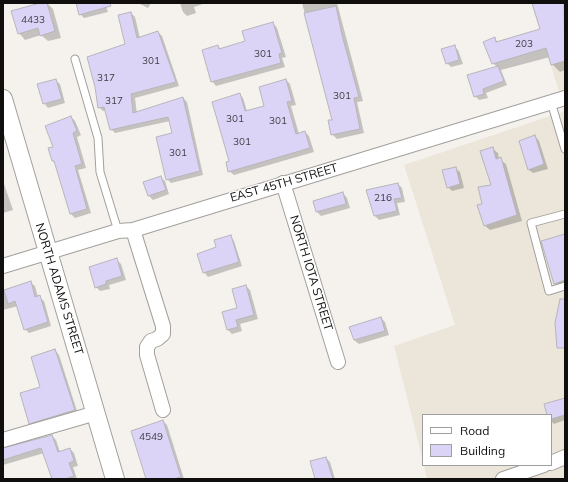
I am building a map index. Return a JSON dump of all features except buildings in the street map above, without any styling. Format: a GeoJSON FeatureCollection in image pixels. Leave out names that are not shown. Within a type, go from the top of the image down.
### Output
{"type":"FeatureCollection","features":[{"type":"Feature","properties":{"kind":"street","name":"EAST 45TH STREET"},"geometry":{"type":"LineString","coordinates":[[3,266],[118,231],[133,230],[565,98]]}},
{"type":"Feature","properties":{"kind":"street","name":"NORTH ADAMS STREET"},"geometry":{"type":"LineString","coordinates":[[3,99],[47,253],[115,479]]}},
{"type":"Feature","properties":{"kind":"street","name":"NORTH IOTA STREET"},"geometry":{"type":"LineString","coordinates":[[283,183],[338,362]]}},
{"type":"Feature","properties":{"kind":"street"},"geometry":{"type":"LineString","coordinates":[[133,230],[163,326],[163,334],[157,339],[151,341],[147,346],[147,355],[162,410]]}},
{"type":"Feature","properties":{"kind":"street"},"geometry":{"type":"LineString","coordinates":[[3,440],[96,413]]}},
{"type":"Feature","properties":{"kind":"street"},"geometry":{"type":"LineString","coordinates":[[552,463],[565,457]]}},
{"type":"Feature","properties":{"kind":"street"},"geometry":{"type":"LineString","coordinates":[[503,479],[541,466]]}},
{"type":"Feature","properties":{"kind":"lane"},"geometry":{"type":"LineString","coordinates":[[75,59],[98,138],[100,172],[118,231]]}},
{"type":"Feature","properties":{"kind":"lane"},"geometry":{"type":"LineString","coordinates":[[551,102],[565,149]]}},
{"type":"Feature","properties":{"kind":"lane"},"geometry":{"type":"LineString","coordinates":[[565,214],[531,223],[549,291],[565,286]]}},
{"type":"Feature","properties":{"kind":"shaded area"},"geometry":{"type":"Polygon","coordinates":[[[531,3],[565,3],[565,109],[558,88],[531,3]]]}},
{"type":"Feature","properties":{"kind":"shaded area"},"geometry":{"type":"Polygon","coordinates":[[[565,111],[565,479],[427,479],[424,466],[552,466],[552,414],[422,414],[422,457],[394,346],[455,325],[404,165],[565,111]]]}}]}
